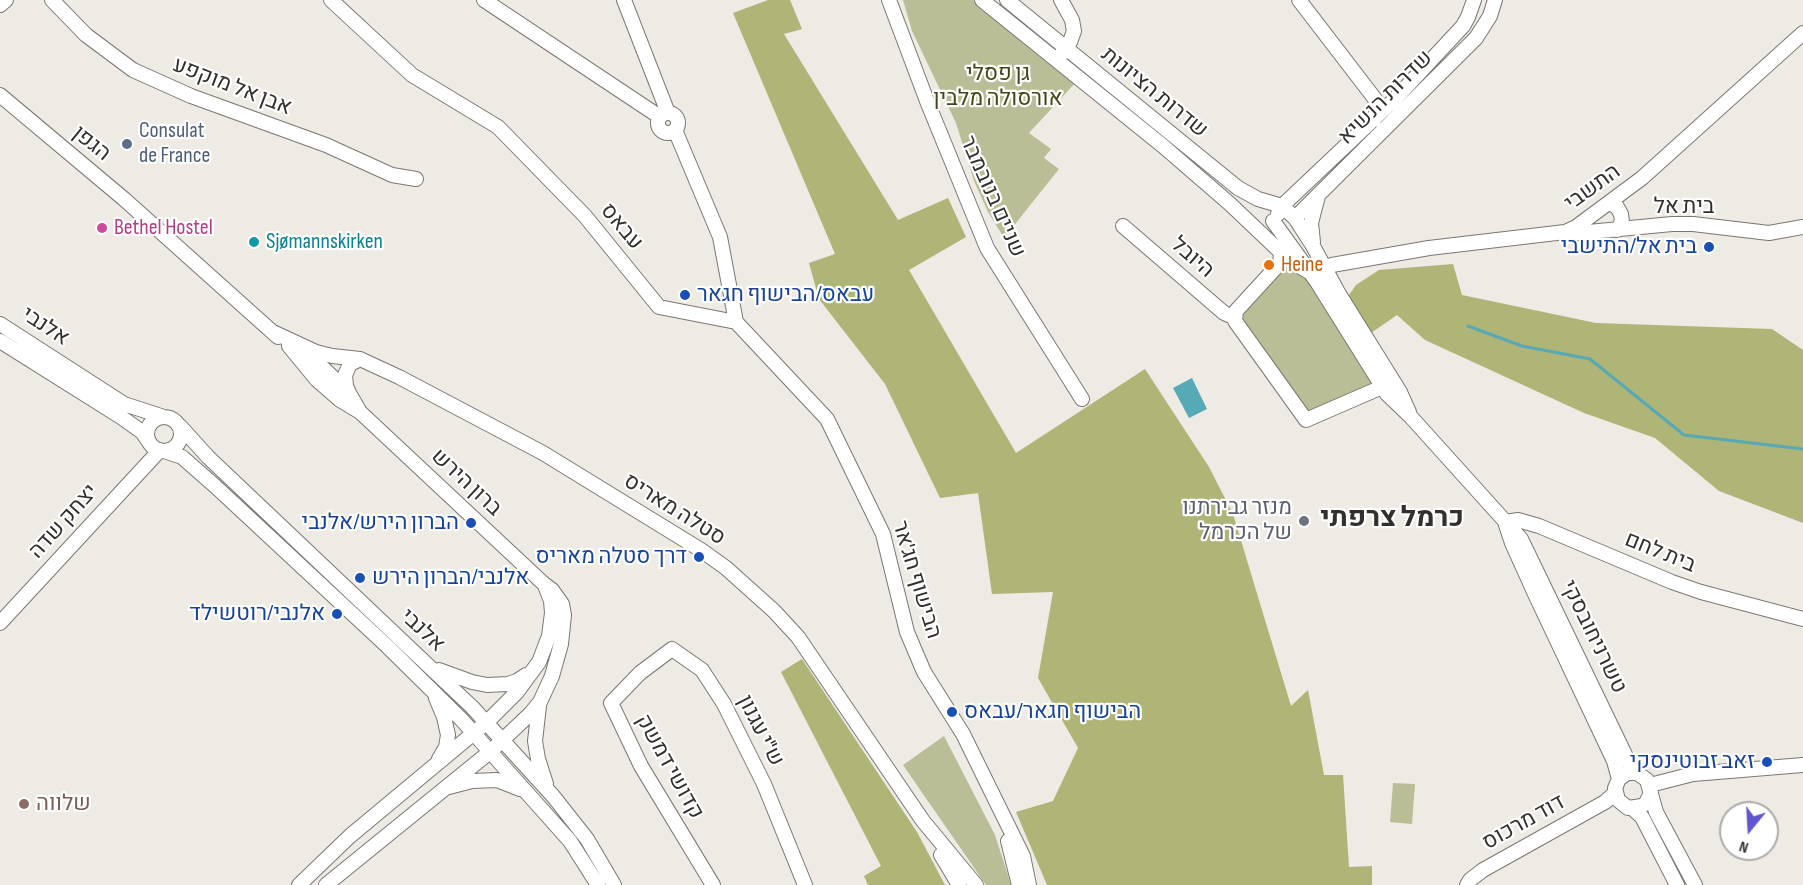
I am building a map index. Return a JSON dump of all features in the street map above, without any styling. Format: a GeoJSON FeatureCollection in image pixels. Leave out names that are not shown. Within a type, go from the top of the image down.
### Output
{"type":"FeatureCollection","features":[{"type":"Feature","properties":{"kind":"street"},"geometry":{"type":"LineString","coordinates":[[0,5],[6,0]]}},
{"type":"Feature","properties":{"kind":"street","name":"אבן אל מוקפע"},"geometry":{"type":"LineString","coordinates":[[52,0],[86,34],[133,69],[191,96],[326,145],[392,175],[416,179]]}},
{"type":"Feature","properties":{"kind":"street","name":"עבאס"},"geometry":{"type":"LineString","coordinates":[[331,0],[412,75],[498,127],[585,216],[659,307],[736,322]]}},
{"type":"Feature","properties":{"kind":"street"},"geometry":{"type":"LineString","coordinates":[[484,0],[664,115],[677,118],[678,124],[675,130],[720,237],[736,322]]}},
{"type":"Feature","properties":{"kind":"street"},"geometry":{"type":"LineString","coordinates":[[624,0],[664,115]]}},
{"type":"Feature","properties":{"kind":"street","name":"שניים בנובמבר"},"geometry":{"type":"LineString","coordinates":[[890,0],[927,101],[987,248],[1082,399]]}},
{"type":"Feature","properties":{"kind":"street","name":"שדרות הציונות"},"geometry":{"type":"LineString","coordinates":[[982,0],[1061,54],[1238,188],[1258,199],[1282,206]]}},
{"type":"Feature","properties":{"kind":"street","name":"שדרות הציונות"},"geometry":{"type":"LineString","coordinates":[[1007,0],[1061,54],[1230,204]]}},
{"type":"Feature","properties":{"kind":"street"},"geometry":{"type":"LineString","coordinates":[[1061,0],[1072,20],[1074,31],[1070,42],[1061,54]]}},
{"type":"Feature","properties":{"kind":"street"},"geometry":{"type":"LineString","coordinates":[[1299,0],[1376,99],[1377,108],[1374,120]]}},
{"type":"Feature","properties":{"kind":"street","name":"שדרות הנשיא"},"geometry":{"type":"LineString","coordinates":[[1274,221],[1282,206],[1394,100],[1462,26],[1474,0]]}},
{"type":"Feature","properties":{"kind":"street","name":"שדרות הנשיא"},"geometry":{"type":"LineString","coordinates":[[1295,218],[1476,38],[1490,16],[1496,0]]}},
{"type":"Feature","properties":{"kind":"street","name":"התשבי"},"geometry":{"type":"LineString","coordinates":[[1318,270],[1354,260],[1429,248],[1565,232],[1604,207],[1642,178],[1803,33]]}},
{"type":"Feature","properties":{"kind":"street","name":"הגפן"},"geometry":{"type":"LineString","coordinates":[[0,95],[124,199],[322,376]]}},
{"type":"Feature","properties":{"kind":"street"},"geometry":{"type":"LineString","coordinates":[[1376,99],[1385,102],[1394,100]]}},
{"type":"Feature","properties":{"kind":"street"},"geometry":{"type":"LineString","coordinates":[[1313,246],[1311,222],[1319,195]]}},
{"type":"Feature","properties":{"kind":"street"},"geometry":{"type":"LineString","coordinates":[[1230,204],[1257,217],[1274,221],[1295,218]]}},
{"type":"Feature","properties":{"kind":"street","name":"טשרניחובסקי"},"geometry":{"type":"LineString","coordinates":[[1230,204],[1281,254],[1295,265],[1318,270],[1339,294],[1385,381],[1393,401],[1411,417],[1521,538],[1631,767],[1637,773]]}},
{"type":"Feature","properties":{"kind":"street","name":"טשרניחובסקי"},"geometry":{"type":"LineString","coordinates":[[1282,206],[1295,218],[1313,246],[1318,270],[1385,381]]}},
{"type":"Feature","properties":{"kind":"street"},"geometry":{"type":"LineString","coordinates":[[1603,231],[1598,222],[1604,207],[1617,207],[1621,214],[1622,222],[1617,230]]}},
{"type":"Feature","properties":{"kind":"street"},"geometry":{"type":"LineString","coordinates":[[1274,221],[1318,270]]}},
{"type":"Feature","properties":{"kind":"street","name":"בית אל"},"geometry":{"type":"LineString","coordinates":[[1565,232],[1693,224],[1769,232],[1803,227]]}},
{"type":"Feature","properties":{"kind":"street","name":"היובל"},"geometry":{"type":"LineString","coordinates":[[1123,226],[1224,313],[1234,318]]}},
{"type":"Feature","properties":{"kind":"street"},"geometry":{"type":"LineString","coordinates":[[1281,254],[1280,263],[1236,311],[1234,318],[1306,420],[1385,381]]}},
{"type":"Feature","properties":{"kind":"street"},"geometry":{"type":"LineString","coordinates":[[1339,294],[1338,286],[1342,272],[1354,260]]}},
{"type":"Feature","properties":{"kind":"street","name":"הבישוף חג'אר"},"geometry":{"type":"LineString","coordinates":[[736,322],[827,419],[883,534],[907,632],[920,662],[963,734],[998,804],[1023,856],[1029,885]]}},
{"type":"Feature","properties":{"kind":"street","name":"אלנבי"},"geometry":{"type":"LineString","coordinates":[[0,324],[124,404],[172,418],[208,457],[487,722],[553,796],[586,839],[614,885]]}},
{"type":"Feature","properties":{"kind":"street"},"geometry":{"type":"LineString","coordinates":[[0,330],[15,333]]}},
{"type":"Feature","properties":{"kind":"street","name":"סטלה מאריס"},"geometry":{"type":"LineString","coordinates":[[273,332],[325,355],[355,359],[399,377],[543,453],[701,550],[726,568],[774,611],[798,637],[923,821],[959,885]]}},
{"type":"Feature","properties":{"kind":"street","name":"אלנבי"},"geometry":{"type":"LineString","coordinates":[[0,341],[121,417],[142,432],[158,448],[177,454],[190,464],[424,682],[474,732],[570,841],[598,885]]}},
{"type":"Feature","properties":{"kind":"street"},"geometry":{"type":"LineString","coordinates":[[322,376],[340,362],[355,359]]}},
{"type":"Feature","properties":{"kind":"street"},"geometry":{"type":"LineString","coordinates":[[349,393],[345,383],[346,371],[355,359]]}},
{"type":"Feature","properties":{"kind":"street","name":"ברון הירש"},"geometry":{"type":"LineString","coordinates":[[322,376],[349,393],[360,412]]}},
{"type":"Feature","properties":{"kind":"street","name":"ברון הירש"},"geometry":{"type":"LineString","coordinates":[[322,376],[340,400],[360,412],[558,595],[562,604],[564,622],[558,656],[540,702],[491,751],[326,885]]}},
{"type":"Feature","properties":{"kind":"street"},"geometry":{"type":"LineString","coordinates":[[161,416],[151,422],[147,436],[158,448],[172,449],[180,442],[182,431],[180,426]]}},
{"type":"Feature","properties":{"kind":"street","name":"יצחק שדה"},"geometry":{"type":"LineString","coordinates":[[0,623],[158,448]]}},
{"type":"Feature","properties":{"kind":"street","name":"בית לחם"},"geometry":{"type":"LineString","coordinates":[[1506,522],[1518,520],[1539,526],[1691,589],[1803,619]]}},
{"type":"Feature","properties":{"kind":"street","name":"טשרניחובסקי"},"geometry":{"type":"LineString","coordinates":[[1506,522],[1512,543],[1614,761],[1619,778]]}},
{"type":"Feature","properties":{"kind":"street"},"geometry":{"type":"LineString","coordinates":[[299,885],[350,836],[487,722],[517,692],[544,652],[551,628],[551,601],[544,584]]}},
{"type":"Feature","properties":{"kind":"street","name":"ש\"י עגנון"},"geometry":{"type":"LineString","coordinates":[[640,673],[672,648],[702,670],[724,704],[764,784],[805,885]]}},
{"type":"Feature","properties":{"kind":"street"},"geometry":{"type":"LineString","coordinates":[[426,664],[455,677],[487,685],[518,681],[533,671]]}},
{"type":"Feature","properties":{"kind":"street","name":"קדושי דמשק"},"geometry":{"type":"LineString","coordinates":[[640,673],[611,703],[641,766],[712,885]]}},
{"type":"Feature","properties":{"kind":"street"},"geometry":{"type":"LineString","coordinates":[[424,682],[441,709],[448,735],[446,747],[436,765]]}},
{"type":"Feature","properties":{"kind":"street"},"geometry":{"type":"LineString","coordinates":[[540,702],[535,741],[542,773],[553,796]]}},
{"type":"Feature","properties":{"kind":"street"},"geometry":{"type":"LineString","coordinates":[[1650,789],[1693,774],[1803,765]]}},
{"type":"Feature","properties":{"kind":"street"},"geometry":{"type":"LineString","coordinates":[[1618,802],[1619,778],[1627,773],[1637,773],[1643,776],[1650,789],[1656,812],[1695,885]]}},
{"type":"Feature","properties":{"kind":"street"},"geometry":{"type":"LineString","coordinates":[[444,789],[472,781],[497,780],[529,794]]}},
{"type":"Feature","properties":{"kind":"street"},"geometry":{"type":"LineString","coordinates":[[1618,802],[1646,803],[1650,789]]}},
{"type":"Feature","properties":{"kind":"street"},"geometry":{"type":"LineString","coordinates":[[1618,802],[1642,817],[1677,885]]}},
{"type":"Feature","properties":{"kind":"street","name":"דוד מרכוס"},"geometry":{"type":"LineString","coordinates":[[1467,885],[1483,870],[1618,802]]}},
{"type":"Feature","properties":{"kind":"street","name":"הבישוף חג'אר"},"geometry":{"type":"LineString","coordinates":[[998,804],[1019,885]]}},
{"type":"Feature","properties":{"kind":"street","name":"סטלה מאריס"},"geometry":{"type":"LineString","coordinates":[[923,821],[976,885]]}},
{"type":"Feature","properties":{"kind":"green space"},"geometry":{"type":"Polygon","coordinates":[[[768,0],[790,0],[802,29],[784,34],[898,220],[948,198],[966,237],[909,270],[1016,453],[1145,369],[1209,467],[1233,514],[1291,706],[1308,690],[1324,775],[1343,775],[1349,867],[1372,866],[1372,885],[1047,885],[1016,812],[1053,801],[1078,748],[1038,678],[1053,592],[992,594],[978,493],[940,498],[885,384],[819,299],[809,263],[835,254],[733,13],[768,0]]]}},
{"type":"Feature","properties":{"kind":"green space","name":"גן פסלי אורסולה מלבין"},"geometry":{"type":"Polygon","coordinates":[[[903,0],[973,0],[1077,81],[1029,133],[1051,149],[1044,158],[1059,169],[1004,238],[988,212],[974,181],[956,123],[912,31],[903,0]]]}},
{"type":"Feature","properties":{"kind":"green space"},"geometry":{"type":"Polygon","coordinates":[[[1286,264],[1312,281],[1373,386],[1308,414],[1239,322],[1241,311],[1286,264]]]}},
{"type":"Feature","properties":{"kind":"green space"},"geometry":{"type":"Polygon","coordinates":[[[1453,264],[1462,295],[1596,323],[1772,329],[1803,350],[1803,523],[1719,491],[1655,438],[1584,413],[1425,340],[1397,315],[1371,333],[1347,298],[1356,285],[1379,270],[1453,264]]]}},
{"type":"Feature","properties":{"kind":"green space"},"geometry":{"type":"Polygon","coordinates":[[[802,659],[917,832],[945,885],[868,885],[864,876],[881,866],[781,672],[802,659]]]}},
{"type":"Feature","properties":{"kind":"green space"},"geometry":{"type":"Polygon","coordinates":[[[944,736],[995,835],[1011,885],[986,885],[903,765],[944,736]]]}},
{"type":"Feature","properties":{"kind":"green space"},"geometry":{"type":"Polygon","coordinates":[[[1393,783],[1415,784],[1412,824],[1390,822],[1393,783]]]}},
{"type":"Feature","properties":{"kind":"water"},"geometry":{"type":"Polygon","coordinates":[[[1192,378],[1207,409],[1189,418],[1173,388],[1192,378]]]}},
{"type":"Feature","properties":{"kind":"waterway"},"geometry":{"type":"LineString","coordinates":[[1468,326],[1522,346],[1590,359],[1684,435],[1803,449]]}},
{"type":"Feature","properties":{"kind":"place","name":"Consulat de France"},"geometry":{"type":"Point","coordinates":[127,144]}},
{"type":"Feature","properties":{"kind":"place","name":"Bethel Hostel"},"geometry":{"type":"Point","coordinates":[102,228]}},
{"type":"Feature","properties":{"kind":"place","name":"Sjømannskirken"},"geometry":{"type":"Point","coordinates":[254,242]}},
{"type":"Feature","properties":{"kind":"place","name":"בית אל/התישבי"},"geometry":{"type":"Point","coordinates":[1709,247]}},
{"type":"Feature","properties":{"kind":"place","name":"Heine"},"geometry":{"type":"Point","coordinates":[1269,265]}},
{"type":"Feature","properties":{"kind":"place","name":"עבאס/הבישוף חגאר"},"geometry":{"type":"Point","coordinates":[685,295]}},
{"type":"Feature","properties":{"kind":"place","name":"מנזר גבירתנו של הכרמל"},"geometry":{"type":"Point","coordinates":[1304,521]}},
{"type":"Feature","properties":{"kind":"place","name":"הברון הירש/אלנבי"},"geometry":{"type":"Point","coordinates":[471,523]}},
{"type":"Feature","properties":{"kind":"place","name":"דרך סטלה מאריס"},"geometry":{"type":"Point","coordinates":[699,557]}},
{"type":"Feature","properties":{"kind":"place","name":"אלנבי/הברון הירש"},"geometry":{"type":"Point","coordinates":[360,578]}},
{"type":"Feature","properties":{"kind":"place","name":"אלנבי/רוטשילד"},"geometry":{"type":"Point","coordinates":[337,614]}},
{"type":"Feature","properties":{"kind":"place","name":"הבישוף חגאר/עבאס"},"geometry":{"type":"Point","coordinates":[952,712]}},
{"type":"Feature","properties":{"kind":"place","name":"זאב זבוטינסקי"},"geometry":{"type":"Point","coordinates":[1767,762]}},
{"type":"Feature","properties":{"kind":"place","name":"שלווה"},"geometry":{"type":"Point","coordinates":[24,804]}},
{"type":"Feature","properties":{"kind":"district","name":"כרמל צרפתי"},"geometry":{"type":"Point","coordinates":[1392,519]}}]}
